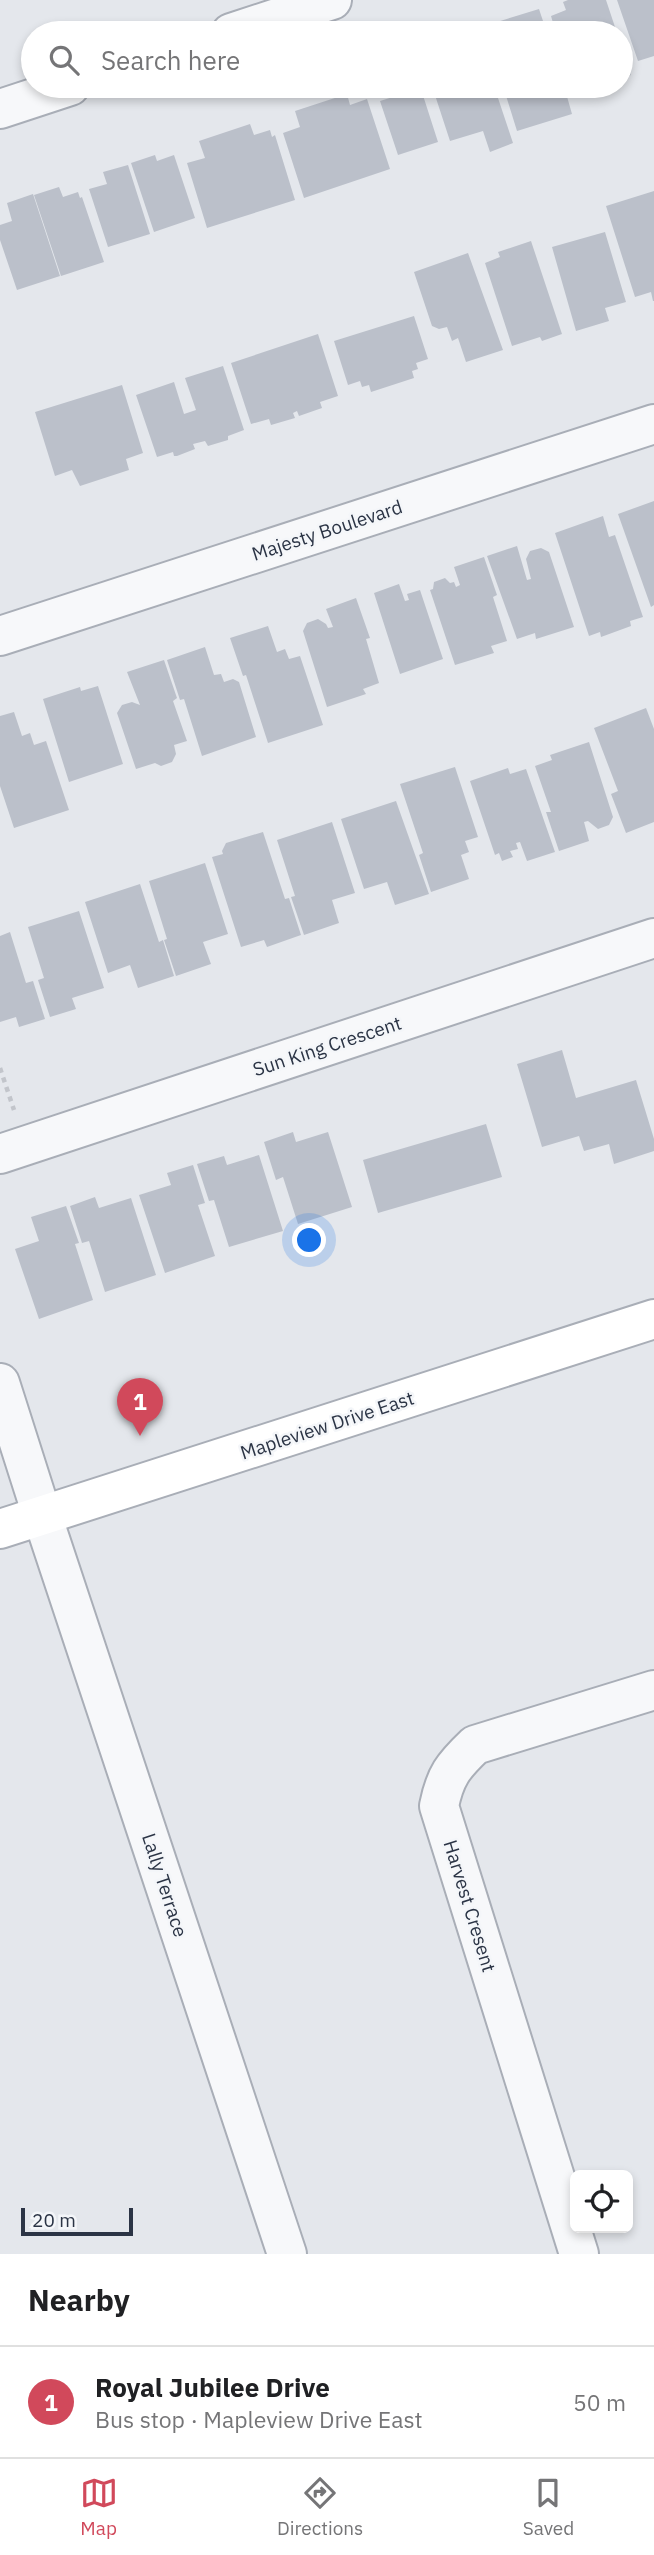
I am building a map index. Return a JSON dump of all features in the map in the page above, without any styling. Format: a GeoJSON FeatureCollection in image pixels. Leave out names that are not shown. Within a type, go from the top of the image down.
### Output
{"type":"FeatureCollection","features":[{"type":"Feature","properties":{"kind":"main road","name":"Mapleview Drive East"},"geometry":{"type":"LineString","coordinates":[[0,1529],[275,1443],[654,1319]]}},
{"type":"Feature","properties":{"kind":"street"},"geometry":{"type":"LineString","coordinates":[[267,21],[332,0]]}},
{"type":"Feature","properties":{"kind":"street"},"geometry":{"type":"LineString","coordinates":[[0,109],[33,98]]}},
{"type":"Feature","properties":{"kind":"street","name":"Majesty Boulevard"},"geometry":{"type":"LineString","coordinates":[[0,636],[654,424]]}},
{"type":"Feature","properties":{"kind":"street","name":"Sun King Crescent"},"geometry":{"type":"LineString","coordinates":[[0,1154],[654,938]]}},
{"type":"Feature","properties":{"kind":"street","name":"Lally Terrace"},"geometry":{"type":"LineString","coordinates":[[0,1383],[287,2254]]}},
{"type":"Feature","properties":{"kind":"street","name":"Harvest Cresent"},"geometry":{"type":"LineString","coordinates":[[579,2254],[439,1806],[444,1780],[456,1763],[475,1745],[654,1690]]}},
{"type":"Feature","properties":{"kind":"path"},"geometry":{"type":"LineString","coordinates":[[0,1068],[15,1114]]}},
{"type":"Feature","properties":{"kind":"building"},"geometry":{"type":"Polygon","coordinates":[[[606,0],[613,21],[552,21],[551,16],[566,10],[563,2],[606,0]]]}},
{"type":"Feature","properties":{"kind":"building"},"geometry":{"type":"Polygon","coordinates":[[[617,0],[654,0],[654,56],[638,61],[633,46],[633,21],[624,21],[617,0]]]}},
{"type":"Feature","properties":{"kind":"building"},"geometry":{"type":"Polygon","coordinates":[[[539,9],[543,21],[500,21],[539,9]]]}},
{"type":"Feature","properties":{"kind":"building"},"geometry":{"type":"Polygon","coordinates":[[[335,98],[348,98],[350,105],[367,99],[390,169],[304,198],[283,133],[300,127],[295,111],[335,98]]]}},
{"type":"Feature","properties":{"kind":"building"},"geometry":{"type":"Polygon","coordinates":[[[390,98],[424,98],[438,142],[398,155],[380,101],[390,98]]]}},
{"type":"Feature","properties":{"kind":"building"},"geometry":{"type":"Polygon","coordinates":[[[436,98],[498,98],[513,143],[490,152],[483,131],[450,141],[436,98]]]}},
{"type":"Feature","properties":{"kind":"building"},"geometry":{"type":"Polygon","coordinates":[[[507,98],[567,98],[572,114],[517,131],[507,98]]]}},
{"type":"Feature","properties":{"kind":"building"},"geometry":{"type":"Polygon","coordinates":[[[250,124],[254,135],[270,130],[272,137],[275,135],[295,200],[207,228],[187,163],[205,158],[199,141],[250,124]]]}},
{"type":"Feature","properties":{"kind":"building"},"geometry":{"type":"Polygon","coordinates":[[[155,155],[157,161],[174,155],[195,218],[154,232],[131,163],[155,155]]]}},
{"type":"Feature","properties":{"kind":"building"},"geometry":{"type":"Polygon","coordinates":[[[128,165],[150,234],[108,247],[89,189],[107,184],[103,172],[128,165]]]}},
{"type":"Feature","properties":{"kind":"building"},"geometry":{"type":"Polygon","coordinates":[[[59,187],[63,197],[78,192],[80,198],[82,197],[104,262],[61,276],[34,195],[59,187]]]}},
{"type":"Feature","properties":{"kind":"building"},"geometry":{"type":"Polygon","coordinates":[[[654,191],[653,301],[651,292],[635,297],[606,206],[654,191]]]}},
{"type":"Feature","properties":{"kind":"building"},"geometry":{"type":"Polygon","coordinates":[[[33,194],[60,276],[17,290],[0,240],[0,225],[12,221],[7,203],[33,194]]]}},
{"type":"Feature","properties":{"kind":"building"},"geometry":{"type":"Polygon","coordinates":[[[605,232],[626,302],[605,308],[609,321],[576,331],[552,247],[605,232]]]}},
{"type":"Feature","properties":{"kind":"building"},"geometry":{"type":"Polygon","coordinates":[[[531,241],[562,334],[542,341],[540,337],[512,346],[485,263],[500,257],[498,252],[531,241]]]}},
{"type":"Feature","properties":{"kind":"building"},"geometry":{"type":"Polygon","coordinates":[[[468,253],[503,350],[466,362],[458,338],[452,341],[447,327],[439,329],[432,326],[414,272],[468,253]]]}},
{"type":"Feature","properties":{"kind":"building"},"geometry":{"type":"Polygon","coordinates":[[[414,316],[428,359],[416,363],[418,369],[412,371],[414,378],[371,392],[369,385],[362,387],[360,381],[348,385],[334,341],[414,316]]]}},
{"type":"Feature","properties":{"kind":"building"},"geometry":{"type":"Polygon","coordinates":[[[318,334],[338,396],[320,402],[322,408],[299,416],[297,411],[293,413],[295,418],[271,425],[269,419],[251,424],[231,363],[318,334]]]}},
{"type":"Feature","properties":{"kind":"building"},"geometry":{"type":"Polygon","coordinates":[[[223,366],[244,430],[228,436],[228,440],[208,446],[205,441],[193,444],[195,449],[177,456],[174,456],[173,452],[157,457],[136,395],[174,382],[184,414],[196,410],[185,378],[223,366]]]}},
{"type":"Feature","properties":{"kind":"building"},"geometry":{"type":"Polygon","coordinates":[[[122,385],[143,453],[126,459],[129,470],[80,486],[72,470],[55,476],[35,412],[122,385]]]}},
{"type":"Feature","properties":{"kind":"building"},"geometry":{"type":"Polygon","coordinates":[[[654,501],[654,605],[651,607],[618,514],[654,501]]]}},
{"type":"Feature","properties":{"kind":"building"},"geometry":{"type":"Polygon","coordinates":[[[603,516],[609,537],[615,535],[643,617],[630,621],[631,626],[601,637],[600,632],[589,636],[555,533],[603,516]]]}},
{"type":"Feature","properties":{"kind":"building"},"geometry":{"type":"Polygon","coordinates":[[[517,546],[527,580],[531,579],[526,559],[530,551],[541,548],[549,552],[574,627],[536,639],[535,633],[517,639],[487,556],[517,546]]]}},
{"type":"Feature","properties":{"kind":"building"},"geometry":{"type":"Polygon","coordinates":[[[484,557],[497,595],[493,597],[507,641],[491,646],[494,653],[455,665],[430,590],[433,589],[434,582],[445,578],[450,583],[454,582],[456,587],[460,585],[454,567],[484,557]]]}},
{"type":"Feature","properties":{"kind":"building"},"geometry":{"type":"Polygon","coordinates":[[[399,584],[405,601],[409,600],[407,594],[420,590],[443,659],[400,674],[374,593],[399,584]]]}},
{"type":"Feature","properties":{"kind":"building"},"geometry":{"type":"Polygon","coordinates":[[[356,598],[370,638],[366,639],[379,683],[363,689],[366,694],[327,707],[303,631],[307,623],[318,619],[328,628],[333,627],[326,609],[356,598]]]}},
{"type":"Feature","properties":{"kind":"building"},"geometry":{"type":"Polygon","coordinates":[[[268,626],[277,652],[285,649],[289,659],[300,656],[323,725],[268,743],[246,675],[243,676],[230,638],[268,626]]]}},
{"type":"Feature","properties":{"kind":"building"},"geometry":{"type":"Polygon","coordinates":[[[205,647],[214,675],[221,674],[224,682],[233,679],[239,682],[256,737],[202,756],[184,699],[180,700],[167,660],[205,647]]]}},
{"type":"Feature","properties":{"kind":"building"},"geometry":{"type":"Polygon","coordinates":[[[164,660],[177,698],[173,701],[187,741],[174,745],[176,754],[172,762],[161,766],[155,763],[136,769],[117,713],[122,705],[132,702],[140,705],[127,672],[164,660]]]}},
{"type":"Feature","properties":{"kind":"building"},"geometry":{"type":"Polygon","coordinates":[[[98,686],[123,764],[69,782],[43,699],[80,687],[81,691],[98,686]]]}},
{"type":"Feature","properties":{"kind":"building"},"geometry":{"type":"Polygon","coordinates":[[[646,708],[654,729],[654,822],[626,833],[611,794],[618,791],[594,728],[646,708]]]}},
{"type":"Feature","properties":{"kind":"building"},"geometry":{"type":"Polygon","coordinates":[[[14,712],[22,736],[30,733],[34,745],[46,741],[69,810],[14,828],[0,786],[0,716],[14,712]]]}},
{"type":"Feature","properties":{"kind":"building"},"geometry":{"type":"Polygon","coordinates":[[[589,742],[613,817],[609,825],[598,829],[588,821],[584,822],[589,841],[559,851],[546,812],[551,812],[535,766],[552,760],[550,755],[589,742]]]}},
{"type":"Feature","properties":{"kind":"building"},"geometry":{"type":"Polygon","coordinates":[[[455,767],[478,837],[465,841],[469,852],[461,855],[469,879],[431,892],[419,855],[423,853],[400,784],[455,767]]]}},
{"type":"Feature","properties":{"kind":"building"},"geometry":{"type":"Polygon","coordinates":[[[508,768],[510,774],[526,769],[555,852],[527,861],[520,842],[516,843],[518,849],[510,851],[513,857],[502,861],[499,853],[495,855],[470,781],[508,768]]]}},
{"type":"Feature","properties":{"kind":"building"},"geometry":{"type":"Polygon","coordinates":[[[396,801],[429,894],[395,905],[387,882],[364,889],[341,819],[396,801]]]}},
{"type":"Feature","properties":{"kind":"building"},"geometry":{"type":"Polygon","coordinates":[[[332,822],[355,893],[332,900],[339,923],[304,935],[291,897],[295,896],[277,840],[332,822]]]}},
{"type":"Feature","properties":{"kind":"building"},"geometry":{"type":"Polygon","coordinates":[[[263,832],[285,899],[289,898],[301,935],[267,947],[264,940],[241,947],[212,857],[223,854],[226,843],[263,832]]]}},
{"type":"Feature","properties":{"kind":"building"},"geometry":{"type":"Polygon","coordinates":[[[205,863],[228,934],[203,942],[211,964],[176,976],[149,881],[205,863]]]}},
{"type":"Feature","properties":{"kind":"building"},"geometry":{"type":"Polygon","coordinates":[[[140,884],[159,942],[163,940],[174,976],[138,988],[130,965],[108,973],[85,902],[140,884]]]}},
{"type":"Feature","properties":{"kind":"building"},"geometry":{"type":"Polygon","coordinates":[[[79,911],[104,988],[72,998],[76,1009],[50,1017],[38,980],[44,978],[28,927],[79,911]]]}},
{"type":"Feature","properties":{"kind":"building"},"geometry":{"type":"Polygon","coordinates":[[[10,932],[26,983],[33,981],[45,1019],[19,1027],[16,1017],[0,1022],[0,936],[10,932]]]}},
{"type":"Feature","properties":{"kind":"building"},"geometry":{"type":"Polygon","coordinates":[[[562,1050],[576,1098],[636,1080],[654,1139],[654,1151],[614,1164],[609,1144],[584,1151],[579,1136],[542,1147],[517,1064],[562,1050]]]}},
{"type":"Feature","properties":{"kind":"building"},"geometry":{"type":"Polygon","coordinates":[[[486,1124],[502,1177],[378,1213],[363,1160],[486,1124]]]}},
{"type":"Feature","properties":{"kind":"building"},"geometry":{"type":"Polygon","coordinates":[[[293,1132],[296,1142],[328,1132],[352,1207],[298,1224],[283,1177],[276,1180],[264,1142],[293,1132]]]}},
{"type":"Feature","properties":{"kind":"building"},"geometry":{"type":"Polygon","coordinates":[[[259,1155],[283,1231],[229,1247],[214,1200],[209,1201],[197,1164],[224,1156],[227,1165],[259,1155]]]}},
{"type":"Feature","properties":{"kind":"building"},"geometry":{"type":"Polygon","coordinates":[[[193,1165],[205,1203],[198,1205],[215,1256],[165,1273],[139,1195],[171,1185],[167,1173],[193,1165]]]}},
{"type":"Feature","properties":{"kind":"building"},"geometry":{"type":"Polygon","coordinates":[[[95,1197],[99,1208],[131,1198],[156,1275],[105,1292],[89,1241],[82,1243],[70,1206],[95,1197]]]}},
{"type":"Feature","properties":{"kind":"building"},"geometry":{"type":"Polygon","coordinates":[[[66,1206],[79,1243],[75,1244],[93,1300],[39,1319],[15,1249],[39,1241],[31,1217],[66,1206]]]}},
{"type":"Feature","properties":{"kind":"place","name":"Royal Jubilee Drive"},"geometry":{"type":"Point","coordinates":[140,1436]}}]}
